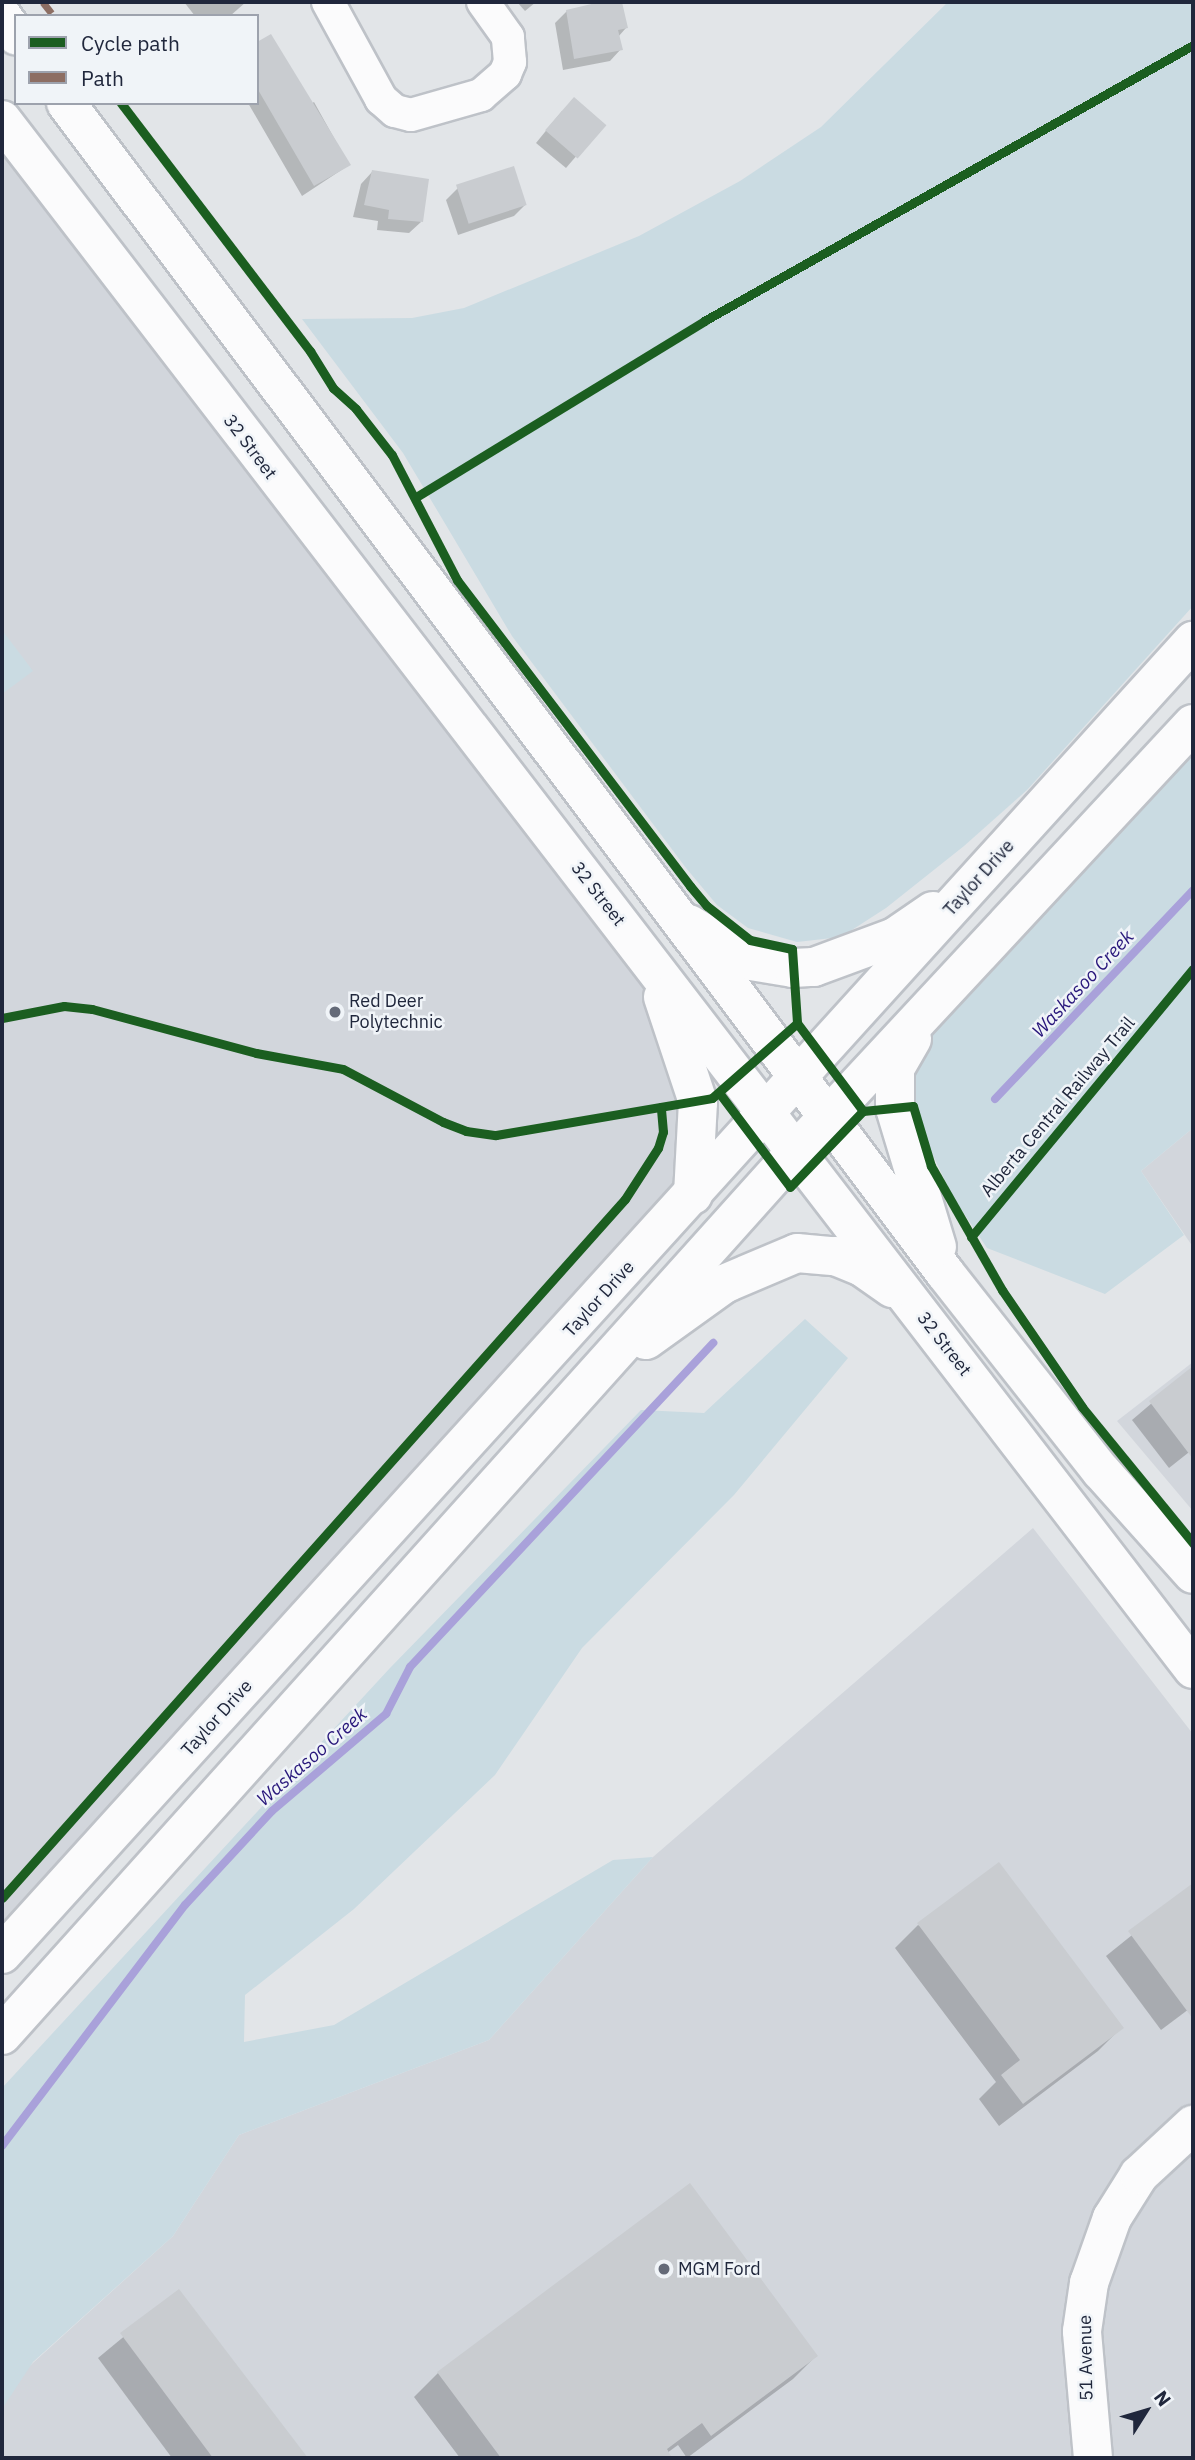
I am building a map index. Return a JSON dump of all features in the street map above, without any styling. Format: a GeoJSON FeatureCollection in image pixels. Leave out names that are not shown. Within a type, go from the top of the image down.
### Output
{"type":"FeatureCollection","features":[{"type":"Feature","properties":{"kind":"main road"},"geometry":{"type":"LineString","coordinates":[[2,16],[14,32]]}},
{"type":"Feature","properties":{"kind":"main road"},"geometry":{"type":"LineString","coordinates":[[67,105],[668,910],[945,1273],[1101,1471],[1193,1574]]}},
{"type":"Feature","properties":{"kind":"main road","name":"32 Street"},"geometry":{"type":"LineString","coordinates":[[2,120],[307,521],[1135,1589],[1193,1669]]}},
{"type":"Feature","properties":{"kind":"main road","name":"Taylor Drive"},"geometry":{"type":"LineString","coordinates":[[2,1954],[768,1115],[1193,641]]}},
{"type":"Feature","properties":{"kind":"main road"},"geometry":{"type":"LineString","coordinates":[[2,2035],[584,1384],[934,1000],[1193,724]]}},
{"type":"Feature","properties":{"kind":"main road"},"geometry":{"type":"LineString","coordinates":[[668,910],[751,961],[770,966],[814,967],[895,937],[973,885]]}},
{"type":"Feature","properties":{"kind":"main road"},"geometry":{"type":"LineString","coordinates":[[649,959],[695,1084],[699,1138],[693,1195]]}},
{"type":"Feature","properties":{"kind":"main road"},"geometry":{"type":"LineString","coordinates":[[934,1000],[895,1068],[892,1087],[895,1108],[945,1273]]}},
{"type":"Feature","properties":{"kind":"main road"},"geometry":{"type":"LineString","coordinates":[[584,1384],[724,1284],[797,1253],[835,1256],[862,1267],[911,1301]]}},
{"type":"Feature","properties":{"kind":"main road"},"geometry":{"type":"LineString","coordinates":[[1135,1589],[1193,1653]]}},
{"type":"Feature","properties":{"kind":"main road","name":"51 Avenue"},"geometry":{"type":"LineString","coordinates":[[1093,2458],[1082,2331],[1088,2283],[1112,2218],[1139,2175],[1193,2125]]}},
{"type":"Feature","properties":{"kind":"street"},"geometry":{"type":"LineString","coordinates":[[328,2],[381,99],[395,111],[411,115],[481,95],[505,74],[510,62],[508,37],[483,2]]}},
{"type":"Feature","properties":{"kind":"shaded area"},"geometry":{"type":"Polygon","coordinates":[[[948,2],[1193,2],[1193,606],[1027,790],[964,846],[886,908],[841,937],[797,942],[748,928],[717,905],[686,868],[512,636],[403,453],[302,319],[412,318],[464,308],[639,236],[740,181],[821,127],[948,2]]]}},
{"type":"Feature","properties":{"kind":"shaded area","name":"Red Deer Polytechnic"},"geometry":{"type":"Polygon","coordinates":[[[2,118],[649,959],[688,1065],[693,1195],[2,1954],[2,118]]]}},
{"type":"Feature","properties":{"kind":"shaded area"},"geometry":{"type":"Polygon","coordinates":[[[2,630],[33,671],[2,694],[2,630]]]}},
{"type":"Feature","properties":{"kind":"shaded area"},"geometry":{"type":"Polygon","coordinates":[[[1193,740],[1193,1128],[1141,1171],[1184,1235],[1105,1294],[987,1248],[953,1197],[925,1139],[914,1102],[916,1068],[925,1038],[1193,740]]]}},
{"type":"Feature","properties":{"kind":"shaded area"},"geometry":{"type":"Polygon","coordinates":[[[1193,1128],[1193,1247],[1141,1171],[1193,1128]]]}},
{"type":"Feature","properties":{"kind":"shaded area"},"geometry":{"type":"Polygon","coordinates":[[[805,1319],[848,1358],[734,1495],[582,1648],[495,1775],[354,1909],[245,1995],[244,2042],[334,2025],[613,1860],[653,1857],[489,2040],[239,2135],[173,2236],[33,2362],[2,2409],[2,2088],[390,1668],[641,1410],[704,1413],[805,1319]]]}},
{"type":"Feature","properties":{"kind":"shaded area"},"geometry":{"type":"Polygon","coordinates":[[[1193,1362],[1193,1511],[1117,1421],[1193,1362]]]}},
{"type":"Feature","properties":{"kind":"shaded area"},"geometry":{"type":"Polygon","coordinates":[[[1033,1528],[1193,1734],[1193,2458],[2,2458],[2,2391],[173,2236],[239,2135],[489,2040],[653,1857],[1033,1528]]]}},
{"type":"Feature","properties":{"kind":"building"},"geometry":{"type":"Polygon","coordinates":[[[600,2],[622,2],[628,28],[618,30],[623,50],[574,59],[566,10],[600,2]]]}},
{"type":"Feature","properties":{"kind":"building"},"geometry":{"type":"Polygon","coordinates":[[[271,34],[351,165],[314,186],[259,91],[259,41],[271,34]]]}},
{"type":"Feature","properties":{"kind":"building"},"geometry":{"type":"Polygon","coordinates":[[[574,97],[606,125],[578,158],[545,130],[574,97]]]}},
{"type":"Feature","properties":{"kind":"building"},"geometry":{"type":"Polygon","coordinates":[[[514,166],[527,205],[469,224],[456,185],[514,166]]]}},
{"type":"Feature","properties":{"kind":"building"},"geometry":{"type":"Polygon","coordinates":[[[372,170],[429,179],[423,222],[388,219],[389,210],[364,205],[372,170]]]}},
{"type":"Feature","properties":{"kind":"building"},"geometry":{"type":"Polygon","coordinates":[[[1193,1366],[1193,1459],[1149,1401],[1193,1366]]]}},
{"type":"Feature","properties":{"kind":"building"},"geometry":{"type":"Polygon","coordinates":[[[999,1862],[1124,2028],[1023,2104],[1001,2075],[1020,2060],[917,1923],[999,1862]]]}},
{"type":"Feature","properties":{"kind":"building"},"geometry":{"type":"Polygon","coordinates":[[[1193,1883],[1193,2019],[1128,1931],[1193,1883]]]}},
{"type":"Feature","properties":{"kind":"building","name":"MGM Ford"},"geometry":{"type":"Polygon","coordinates":[[[690,2183],[818,2356],[711,2436],[702,2423],[667,2449],[672,2458],[501,2458],[437,2372],[690,2183]]]}},
{"type":"Feature","properties":{"kind":"building"},"geometry":{"type":"Polygon","coordinates":[[[179,2289],[308,2458],[213,2458],[120,2333],[179,2289]]]}},
{"type":"Feature","properties":{"kind":"waterway","name":"Waskasoo Creek"},"geometry":{"type":"LineString","coordinates":[[995,1099],[1193,890]]}},
{"type":"Feature","properties":{"kind":"waterway","name":"Waskasoo Creek"},"geometry":{"type":"LineString","coordinates":[[2,2146],[185,1905],[272,1811],[386,1714],[410,1667],[713,1343]]}},
{"type":"Feature","properties":{"kind":"marked path"},"geometry":{"type":"LineString","coordinates":[[43,2],[52,14]]}},
{"type":"Feature","properties":{"kind":"cycle path"},"geometry":{"type":"LineString","coordinates":[[416,497],[704,321],[1193,45]]}},
{"type":"Feature","properties":{"kind":"cycle path"},"geometry":{"type":"LineString","coordinates":[[123,105],[310,351],[333,388],[356,409],[392,455],[457,580],[690,886],[707,906],[750,940],[792,949],[797,1023],[863,1111],[913,1106],[931,1166],[1002,1290],[1082,1407],[1193,1543]]}},
{"type":"Feature","properties":{"kind":"cycle path","name":"Alberta Central Railway Trail"},"geometry":{"type":"LineString","coordinates":[[971,1237],[1193,969]]}},
{"type":"Feature","properties":{"kind":"cycle path"},"geometry":{"type":"LineString","coordinates":[[2,1018],[64,1006],[92,1009],[256,1053],[343,1069],[443,1122],[466,1131],[496,1135],[712,1098],[797,1023]]}},
{"type":"Feature","properties":{"kind":"cycle path"},"geometry":{"type":"LineString","coordinates":[[720,1094],[790,1187],[863,1111]]}},
{"type":"Feature","properties":{"kind":"cycle path"},"geometry":{"type":"LineString","coordinates":[[2,1898],[625,1199],[658,1148],[663,1132],[661,1107]]}},
{"type":"Feature","properties":{"kind":"place","name":"Red Deer Polytechnic"},"geometry":{"type":"Point","coordinates":[335,1012]}},
{"type":"Feature","properties":{"kind":"place","name":"MGM Ford"},"geometry":{"type":"Point","coordinates":[664,2269]}}]}
